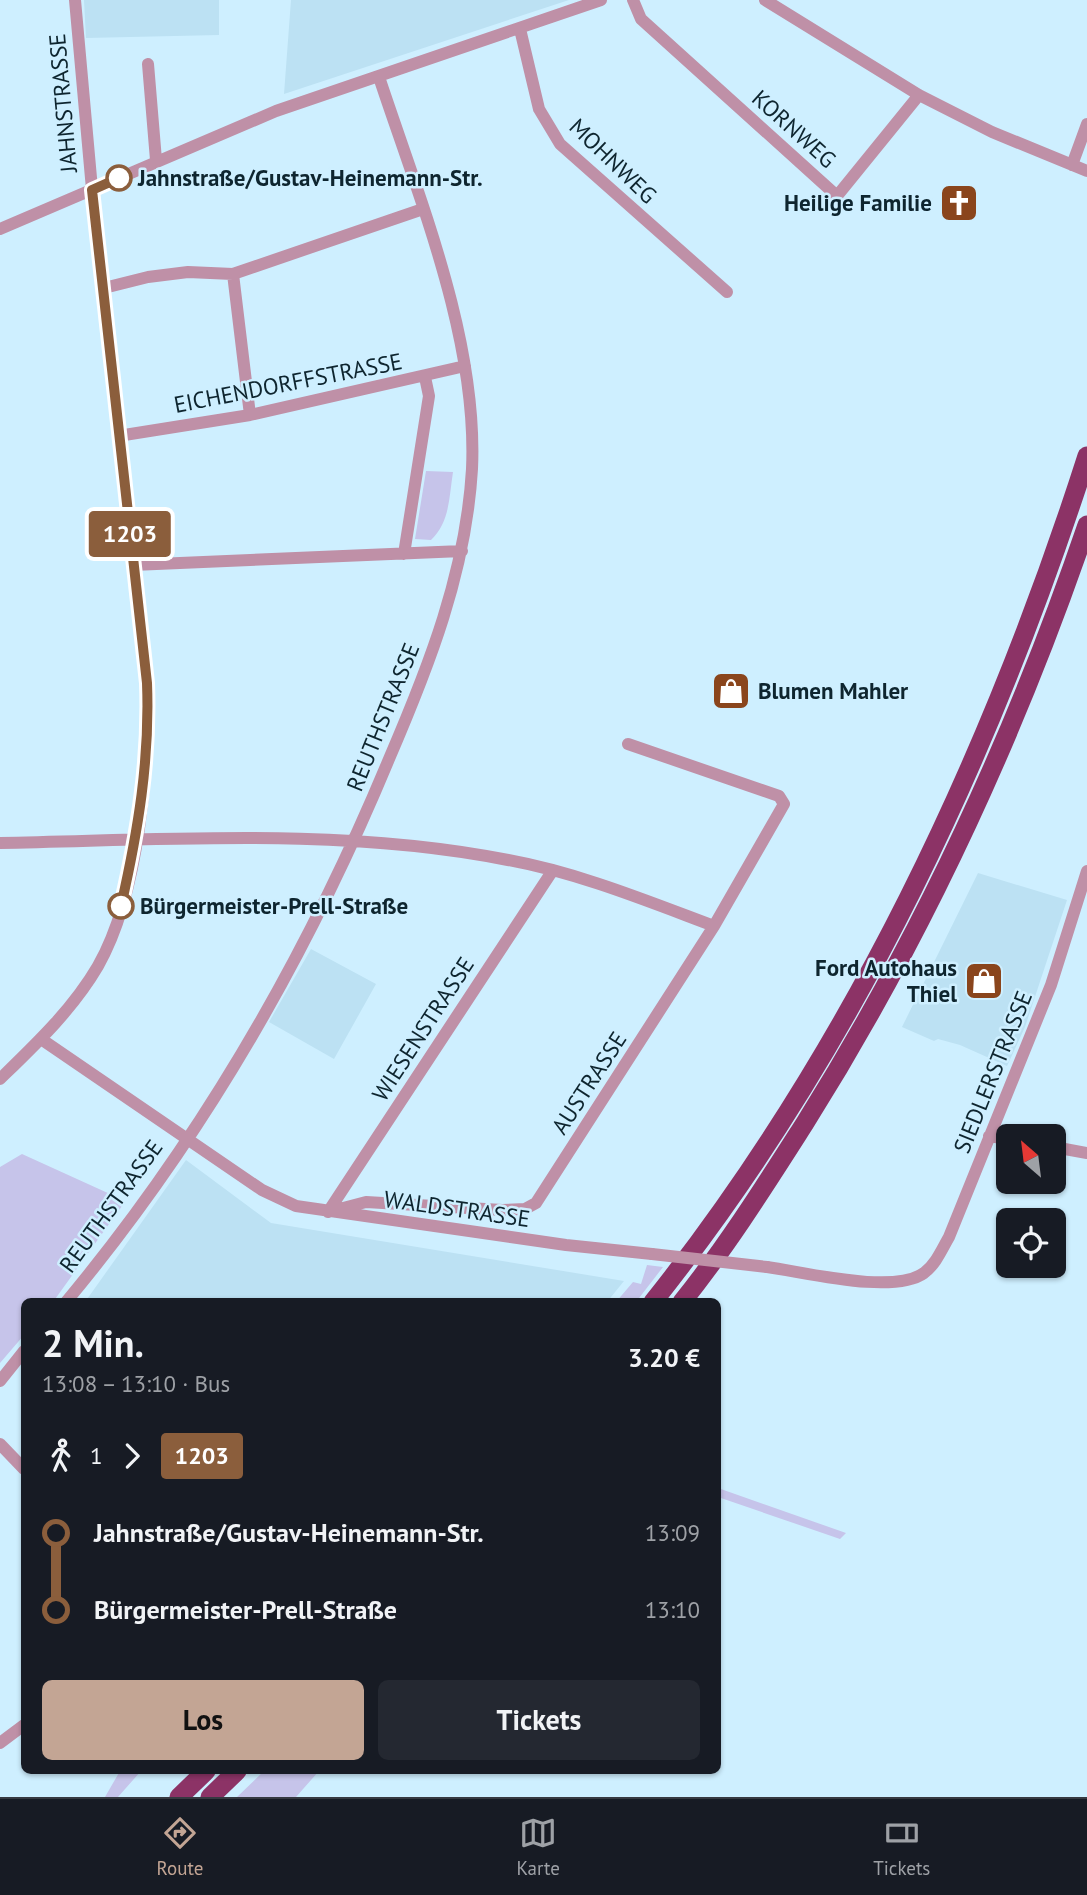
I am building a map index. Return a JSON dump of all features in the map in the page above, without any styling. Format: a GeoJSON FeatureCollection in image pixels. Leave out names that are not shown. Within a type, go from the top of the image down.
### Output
{"type":"FeatureCollection","features":[{"type":"Feature","properties":{"kind":"highway"},"geometry":{"type":"LineString","coordinates":[[656,1298],[688,1258],[780,1120],[864,981],[918,880],[1000,695],[1087,456]]}},
{"type":"Feature","properties":{"kind":"highway"},"geometry":{"type":"LineString","coordinates":[[684,1298],[764,1186],[830,1082],[928,911],[1022,702],[1087,526]]}},
{"type":"Feature","properties":{"kind":"highway"},"geometry":{"type":"LineString","coordinates":[[179,1797],[203,1774]]}},
{"type":"Feature","properties":{"kind":"highway"},"geometry":{"type":"LineString","coordinates":[[210,1797],[234,1774]]}},
{"type":"Feature","properties":{"kind":"street","name":"JAHNSTRASSE"},"geometry":{"type":"LineString","coordinates":[[0,1079],[41,1039],[75,1000],[98,965],[113,933],[135,841],[149,740],[147,683],[92,190],[75,0]]}},
{"type":"Feature","properties":{"kind":"street"},"geometry":{"type":"LineString","coordinates":[[0,229],[156,160],[276,111],[601,0]]}},
{"type":"Feature","properties":{"kind":"street","name":"KORNWEG"},"geometry":{"type":"LineString","coordinates":[[633,0],[641,19],[837,196],[919,95]]}},
{"type":"Feature","properties":{"kind":"street"},"geometry":{"type":"LineString","coordinates":[[765,0],[919,95],[992,132],[1087,171]]}},
{"type":"Feature","properties":{"kind":"street","name":"MOHNWEG"},"geometry":{"type":"LineString","coordinates":[[520,29],[539,109],[561,144],[727,292]]}},
{"type":"Feature","properties":{"kind":"street"},"geometry":{"type":"LineString","coordinates":[[148,64],[156,160]]}},
{"type":"Feature","properties":{"kind":"street","name":"REUTHSTRASSE"},"geometry":{"type":"LineString","coordinates":[[69,1298],[186,1140],[270,1006],[355,840],[443,624],[462,551],[472,467],[465,366],[450,296],[379,77]]}},
{"type":"Feature","properties":{"kind":"street"},"geometry":{"type":"LineString","coordinates":[[1072,164],[1087,124]]}},
{"type":"Feature","properties":{"kind":"street"},"geometry":{"type":"LineString","coordinates":[[104,288],[148,276],[188,272],[233,274],[423,209]]}},
{"type":"Feature","properties":{"kind":"street"},"geometry":{"type":"LineString","coordinates":[[233,274],[250,415]]}},
{"type":"Feature","properties":{"kind":"street","name":"EICHENDORFFSTRASSE"},"geometry":{"type":"LineString","coordinates":[[118,436],[250,415],[465,366]]}},
{"type":"Feature","properties":{"kind":"street"},"geometry":{"type":"LineString","coordinates":[[404,554],[429,396],[425,377]]}},
{"type":"Feature","properties":{"kind":"street"},"geometry":{"type":"LineString","coordinates":[[134,565],[462,551]]}},
{"type":"Feature","properties":{"kind":"street","name":"AUSTRASSE"},"geometry":{"type":"LineString","coordinates":[[328,1212],[366,1202],[502,1210],[524,1209],[536,1203],[714,926],[784,804],[779,796],[628,744]]}},
{"type":"Feature","properties":{"kind":"street"},"geometry":{"type":"LineString","coordinates":[[0,843],[355,840],[454,851],[553,870],[714,926]]}},
{"type":"Feature","properties":{"kind":"street","name":"WIESENSTRASSE"},"geometry":{"type":"LineString","coordinates":[[328,1212],[553,870]]}},
{"type":"Feature","properties":{"kind":"street","name":"SIEDLERSTRASSE"},"geometry":{"type":"LineString","coordinates":[[916,1277],[929,1268],[942,1250],[1051,985],[1087,874]]}},
{"type":"Feature","properties":{"kind":"street","name":"WALDSTRASSE"},"geometry":{"type":"LineString","coordinates":[[41,1039],[275,1198],[328,1212],[566,1245],[886,1282],[901,1282],[916,1277]]}},
{"type":"Feature","properties":{"kind":"street"},"geometry":{"type":"LineString","coordinates":[[989,1136],[996,1137]]}},
{"type":"Feature","properties":{"kind":"street"},"geometry":{"type":"LineString","coordinates":[[1066,1149],[1087,1153]]}},
{"type":"Feature","properties":{"kind":"street"},"geometry":{"type":"LineString","coordinates":[[0,1381],[21,1355]]}},
{"type":"Feature","properties":{"kind":"street"},"geometry":{"type":"LineString","coordinates":[[0,1444],[21,1466]]}},
{"type":"Feature","properties":{"kind":"street"},"geometry":{"type":"LineString","coordinates":[[0,1743],[21,1727]]}},
{"type":"Feature","properties":{"kind":"shaded area"},"geometry":{"type":"Polygon","coordinates":[[[84,0],[219,0],[219,35],[86,38],[84,0]]]}},
{"type":"Feature","properties":{"kind":"shaded area"},"geometry":{"type":"Polygon","coordinates":[[[291,0],[569,0],[284,94],[291,0]]]}},
{"type":"Feature","properties":{"kind":"shaded area"},"geometry":{"type":"Polygon","coordinates":[[[426,471],[453,472],[445,517],[431,540],[415,539],[426,471]]]}},
{"type":"Feature","properties":{"kind":"shaded area"},"geometry":{"type":"Polygon","coordinates":[[[978,873],[1067,900],[1025,1027],[1007,1066],[960,1045],[938,1039],[934,1041],[902,1027],[978,873]]]}},
{"type":"Feature","properties":{"kind":"shaded area"},"geometry":{"type":"Polygon","coordinates":[[[311,949],[376,984],[334,1059],[269,1022],[311,949]]]}},
{"type":"Feature","properties":{"kind":"shaded area"},"geometry":{"type":"Polygon","coordinates":[[[22,1154],[121,1199],[122,1206],[56,1298],[21,1298],[21,1338],[0,1363],[0,1167],[22,1154]]]}},
{"type":"Feature","properties":{"kind":"shaded area"},"geometry":{"type":"Polygon","coordinates":[[[186,1160],[271,1223],[624,1281],[610,1298],[88,1298],[186,1160]]]}},
{"type":"Feature","properties":{"kind":"shaded area"},"geometry":{"type":"Polygon","coordinates":[[[647,1265],[663,1267],[639,1298],[619,1298],[633,1282],[641,1284],[647,1265]]]}},
{"type":"Feature","properties":{"kind":"shaded area"},"geometry":{"type":"Polygon","coordinates":[[[721,1489],[846,1533],[840,1539],[721,1498],[721,1489]]]}},
{"type":"Feature","properties":{"kind":"shaded area"},"geometry":{"type":"Polygon","coordinates":[[[118,1774],[138,1774],[118,1797],[105,1797],[118,1774]]]}},
{"type":"Feature","properties":{"kind":"shaded area"},"geometry":{"type":"Polygon","coordinates":[[[261,1774],[316,1774],[296,1797],[237,1797],[261,1774]]]}},
{"type":"Feature","properties":{"kind":"bus line","name":"1203"},"geometry":{"type":"LineString","coordinates":[[119,178],[92,190],[147,683],[149,740],[144,795],[121,906]]}},
{"type":"Feature","properties":{"kind":"place","name":"Jahnstraße/Gustav-Heinemann-Str."},"geometry":{"type":"Point","coordinates":[119,178]}},
{"type":"Feature","properties":{"kind":"place","name":"Heilige Familie"},"geometry":{"type":"Point","coordinates":[959,203]}},
{"type":"Feature","properties":{"kind":"place","name":"Blumen Mahler"},"geometry":{"type":"Point","coordinates":[731,691]}},
{"type":"Feature","properties":{"kind":"place","name":"Bürgermeister-Prell-Straße"},"geometry":{"type":"Point","coordinates":[121,906]}},
{"type":"Feature","properties":{"kind":"place","name":"Ford Autohaus Thiel"},"geometry":{"type":"Point","coordinates":[984,981]}}]}
